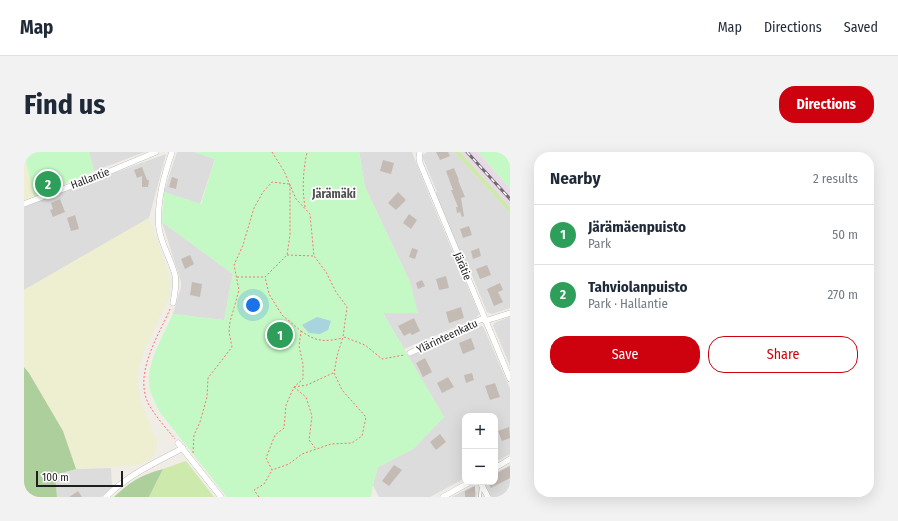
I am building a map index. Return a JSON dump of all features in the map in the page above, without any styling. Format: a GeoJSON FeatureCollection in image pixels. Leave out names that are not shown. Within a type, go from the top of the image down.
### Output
{"type":"FeatureCollection","features":[{"type":"Feature","properties":{"kind":"street","name":"Hallantie"},"geometry":{"type":"LineString","coordinates":[[24,204],[156,152]]}},
{"type":"Feature","properties":{"kind":"street"},"geometry":{"type":"LineString","coordinates":[[172,152],[166,169],[158,218],[162,241],[175,275],[173,303]]}},
{"type":"Feature","properties":{"kind":"street","name":"Järätie"},"geometry":{"type":"LineString","coordinates":[[420,152],[420,163],[510,379]]}},
{"type":"Feature","properties":{"kind":"street","name":"Ylärinteenkatu"},"geometry":{"type":"LineString","coordinates":[[410,353],[485,320],[510,313]]}},
{"type":"Feature","properties":{"kind":"street"},"geometry":{"type":"LineString","coordinates":[[178,443],[221,497]]}},
{"type":"Feature","properties":{"kind":"street"},"geometry":{"type":"LineString","coordinates":[[106,497],[117,486],[134,474],[183,448]]}},
{"type":"Feature","properties":{"kind":"street"},"geometry":{"type":"LineString","coordinates":[[498,466],[510,459]]}},
{"type":"Feature","properties":{"kind":"street"},"geometry":{"type":"LineString","coordinates":[[443,497],[465,485]]}},
{"type":"Feature","properties":{"kind":"street"},"geometry":{"type":"LineString","coordinates":[[481,485],[488,497]]}},
{"type":"Feature","properties":{"kind":"lane"},"geometry":{"type":"LineString","coordinates":[[480,485],[480,497]]}},
{"type":"Feature","properties":{"kind":"path"},"geometry":{"type":"LineString","coordinates":[[259,497],[254,490],[264,484],[272,470],[288,464],[302,454],[316,448],[331,444],[352,443],[362,436],[366,417],[342,390],[334,373],[337,356],[343,337],[347,307],[336,292],[326,272],[314,256],[310,214],[296,199],[284,171],[272,152]]}},
{"type":"Feature","properties":{"kind":"path"},"geometry":{"type":"LineString","coordinates":[[305,208],[302,190],[307,152]]}},
{"type":"Feature","properties":{"kind":"path"},"geometry":{"type":"LineString","coordinates":[[193,461],[194,435],[200,422],[207,397],[208,378],[232,347],[229,332],[230,322],[239,290],[234,265],[243,245],[254,208],[263,192],[272,182],[290,184]]}},
{"type":"Feature","properties":{"kind":"path"},"geometry":{"type":"LineString","coordinates":[[236,277],[265,277],[287,255],[290,235],[290,184]]}},
{"type":"Feature","properties":{"kind":"path"},"geometry":{"type":"LineString","coordinates":[[287,255],[314,256]]}},
{"type":"Feature","properties":{"kind":"path"},"geometry":{"type":"LineString","coordinates":[[265,277],[268,294],[282,315],[312,338],[329,341],[343,337],[365,345],[382,359],[410,353]]}},
{"type":"Feature","properties":{"kind":"path"},"geometry":{"type":"LineString","coordinates":[[173,303],[147,361],[144,381],[148,403],[178,443]]}},
{"type":"Feature","properties":{"kind":"path"},"geometry":{"type":"LineString","coordinates":[[272,470],[266,458],[276,436],[284,428],[286,405],[294,387],[303,379],[303,364],[299,346],[301,330]]}},
{"type":"Feature","properties":{"kind":"path"},"geometry":{"type":"LineString","coordinates":[[294,387],[307,384],[334,373]]}},
{"type":"Feature","properties":{"kind":"path"},"geometry":{"type":"LineString","coordinates":[[294,387],[306,397],[312,416],[308,440],[316,448]]}},
{"type":"Feature","properties":{"kind":"shaded area"},"geometry":{"type":"Polygon","coordinates":[[[89,152],[145,152],[94,171],[89,152]]]}},
{"type":"Feature","properties":{"kind":"shaded area"},"geometry":{"type":"Polygon","coordinates":[[[177,152],[194,152],[215,159],[200,204],[164,192],[177,152]]]}},
{"type":"Feature","properties":{"kind":"shaded area"},"geometry":{"type":"Polygon","coordinates":[[[359,152],[412,152],[479,314],[476,318],[404,349],[383,313],[417,313],[410,282],[365,187],[359,152]]]}},
{"type":"Feature","properties":{"kind":"shaded area"},"geometry":{"type":"Polygon","coordinates":[[[427,152],[454,152],[510,213],[510,308],[492,314],[487,312],[435,193],[437,192],[422,156],[427,152]]]}},
{"type":"Feature","properties":{"kind":"shaded area"},"geometry":{"type":"Polygon","coordinates":[[[460,152],[478,152],[510,189],[510,207],[460,152]]]}},
{"type":"Feature","properties":{"kind":"shaded area"},"geometry":{"type":"Polygon","coordinates":[[[166,154],[149,218],[24,290],[24,206],[166,154]]]}},
{"type":"Feature","properties":{"kind":"shaded area"},"geometry":{"type":"Polygon","coordinates":[[[162,222],[233,274],[224,320],[173,314],[181,287],[181,282],[162,222]]]}},
{"type":"Feature","properties":{"kind":"shaded area"},"geometry":{"type":"Polygon","coordinates":[[[510,317],[510,366],[493,325],[496,322],[510,317]]]}},
{"type":"Feature","properties":{"kind":"shaded area"},"geometry":{"type":"Polygon","coordinates":[[[476,326],[483,326],[510,389],[510,454],[498,460],[498,413],[462,413],[462,480],[430,497],[379,497],[373,485],[378,467],[413,449],[444,417],[408,356],[476,326]]]}},
{"type":"Feature","properties":{"kind":"shaded area"},"geometry":{"type":"Polygon","coordinates":[[[510,465],[510,497],[492,497],[485,485],[498,485],[498,471],[510,465]]]}},
{"type":"Feature","properties":{"kind":"shaded area"},"geometry":{"type":"Polygon","coordinates":[[[111,468],[112,487],[101,497],[57,497],[55,475],[76,469],[111,468]]]}},
{"type":"Feature","properties":{"kind":"shaded area"},"geometry":{"type":"Polygon","coordinates":[[[473,486],[477,493],[476,497],[452,497],[473,486]]]}},
{"type":"Feature","properties":{"kind":"green space"},"geometry":{"type":"Polygon","coordinates":[[[24,152],[89,152],[94,171],[34,197],[24,152]]]}},
{"type":"Feature","properties":{"kind":"green space"},"geometry":{"type":"Polygon","coordinates":[[[194,152],[359,152],[365,187],[410,282],[418,313],[383,313],[444,417],[413,449],[378,467],[371,497],[227,497],[159,411],[150,389],[149,381],[151,364],[173,314],[224,320],[233,274],[162,222],[164,192],[201,204],[215,159],[194,152]]]}},
{"type":"Feature","properties":{"kind":"green space"},"geometry":{"type":"Polygon","coordinates":[[[454,152],[460,152],[510,207],[510,213],[454,152]]]}},
{"type":"Feature","properties":{"kind":"green space"},"geometry":{"type":"Polygon","coordinates":[[[478,152],[510,152],[510,189],[478,152]]]}},
{"type":"Feature","properties":{"kind":"green space"},"geometry":{"type":"Polygon","coordinates":[[[24,154],[34,197],[24,201],[24,154]]]}},
{"type":"Feature","properties":{"kind":"green space"},"geometry":{"type":"Polygon","coordinates":[[[149,218],[170,281],[170,295],[144,351],[138,370],[138,385],[141,403],[157,441],[156,451],[150,460],[138,465],[76,469],[63,431],[24,366],[24,290],[149,218]]]}},
{"type":"Feature","properties":{"kind":"green space"},"geometry":{"type":"Polygon","coordinates":[[[24,367],[63,431],[76,469],[55,475],[57,497],[24,497],[24,367]]]}},
{"type":"Feature","properties":{"kind":"green space"},"geometry":{"type":"Polygon","coordinates":[[[186,461],[214,497],[149,497],[163,469],[186,461]]]}},
{"type":"Feature","properties":{"kind":"green space"},"geometry":{"type":"Polygon","coordinates":[[[163,469],[149,497],[114,497],[137,479],[163,469]]]}},
{"type":"Feature","properties":{"kind":"water"},"geometry":{"type":"Polygon","coordinates":[[[317,317],[331,321],[328,330],[320,334],[309,333],[302,325],[317,317]]]}},
{"type":"Feature","properties":{"kind":"building"},"geometry":{"type":"Polygon","coordinates":[[[436,152],[448,152],[450,156],[440,160],[436,152]]]}},
{"type":"Feature","properties":{"kind":"building"},"geometry":{"type":"Polygon","coordinates":[[[383,160],[394,163],[391,174],[380,171],[383,160]]]}},
{"type":"Feature","properties":{"kind":"building"},"geometry":{"type":"Polygon","coordinates":[[[142,167],[147,180],[149,180],[148,187],[142,187],[142,176],[137,178],[134,170],[142,167]]]}},
{"type":"Feature","properties":{"kind":"building"},"geometry":{"type":"Polygon","coordinates":[[[454,168],[465,197],[461,198],[464,216],[462,217],[460,212],[457,213],[456,207],[458,207],[451,190],[453,190],[446,171],[454,168]]]}},
{"type":"Feature","properties":{"kind":"building"},"geometry":{"type":"Polygon","coordinates":[[[172,177],[178,179],[176,189],[169,187],[172,177]]]}},
{"type":"Feature","properties":{"kind":"building"},"geometry":{"type":"Polygon","coordinates":[[[398,192],[406,200],[396,210],[388,203],[398,192]]]}},
{"type":"Feature","properties":{"kind":"building"},"geometry":{"type":"Polygon","coordinates":[[[60,199],[65,212],[53,217],[50,210],[53,209],[51,203],[60,199]]]}},
{"type":"Feature","properties":{"kind":"building"},"geometry":{"type":"Polygon","coordinates":[[[409,214],[417,220],[411,229],[403,223],[409,214]]]}},
{"type":"Feature","properties":{"kind":"building"},"geometry":{"type":"Polygon","coordinates":[[[75,215],[79,229],[71,231],[67,218],[75,215]]]}},
{"type":"Feature","properties":{"kind":"building"},"geometry":{"type":"Polygon","coordinates":[[[469,226],[472,235],[463,238],[460,229],[469,226]]]}},
{"type":"Feature","properties":{"kind":"building"},"geometry":{"type":"Polygon","coordinates":[[[412,248],[418,250],[415,259],[409,257],[412,248]]]}},
{"type":"Feature","properties":{"kind":"building"},"geometry":{"type":"Polygon","coordinates":[[[479,248],[481,256],[473,259],[471,251],[479,248]]]}},
{"type":"Feature","properties":{"kind":"building"},"geometry":{"type":"Polygon","coordinates":[[[190,255],[194,264],[185,269],[181,259],[190,255]]]}},
{"type":"Feature","properties":{"kind":"building"},"geometry":{"type":"Polygon","coordinates":[[[487,265],[491,275],[480,279],[476,269],[487,265]]]}},
{"type":"Feature","properties":{"kind":"building"},"geometry":{"type":"Polygon","coordinates":[[[446,276],[449,288],[439,290],[436,279],[446,276]]]}},
{"type":"Feature","properties":{"kind":"building"},"geometry":{"type":"Polygon","coordinates":[[[422,280],[425,286],[418,289],[416,283],[422,280]]]}},
{"type":"Feature","properties":{"kind":"building"},"geometry":{"type":"Polygon","coordinates":[[[192,282],[202,284],[200,297],[190,295],[192,282]]]}},
{"type":"Feature","properties":{"kind":"building"},"geometry":{"type":"Polygon","coordinates":[[[500,283],[503,290],[498,292],[503,302],[494,306],[487,289],[500,283]]]}},
{"type":"Feature","properties":{"kind":"building"},"geometry":{"type":"Polygon","coordinates":[[[461,307],[464,318],[449,323],[446,312],[461,307]]]}},
{"type":"Feature","properties":{"kind":"building"},"geometry":{"type":"Polygon","coordinates":[[[414,318],[420,331],[412,335],[410,333],[404,336],[398,326],[414,318]]]}},
{"type":"Feature","properties":{"kind":"building"},"geometry":{"type":"Polygon","coordinates":[[[471,338],[475,349],[463,354],[459,343],[471,338]]]}},
{"type":"Feature","properties":{"kind":"building"},"geometry":{"type":"Polygon","coordinates":[[[425,358],[432,372],[423,377],[416,363],[425,358]]]}},
{"type":"Feature","properties":{"kind":"building"},"geometry":{"type":"Polygon","coordinates":[[[472,373],[474,380],[466,383],[464,375],[472,373]]]}},
{"type":"Feature","properties":{"kind":"building"},"geometry":{"type":"Polygon","coordinates":[[[448,377],[454,387],[442,393],[437,383],[448,377]]]}},
{"type":"Feature","properties":{"kind":"building"},"geometry":{"type":"Polygon","coordinates":[[[495,383],[500,397],[490,400],[485,386],[495,383]]]}},
{"type":"Feature","properties":{"kind":"building"},"geometry":{"type":"Polygon","coordinates":[[[509,427],[510,438],[502,441],[498,431],[509,427]]]}},
{"type":"Feature","properties":{"kind":"building"},"geometry":{"type":"Polygon","coordinates":[[[440,434],[446,442],[436,450],[430,442],[440,434]]]}},
{"type":"Feature","properties":{"kind":"building"},"geometry":{"type":"Polygon","coordinates":[[[394,465],[402,470],[389,486],[382,481],[394,465]]]}},
{"type":"Feature","properties":{"kind":"building"},"geometry":{"type":"Polygon","coordinates":[[[510,466],[510,478],[498,484],[498,472],[510,466]]]}},
{"type":"Feature","properties":{"kind":"building"},"geometry":{"type":"Polygon","coordinates":[[[490,485],[497,485],[491,488],[490,485]]]}},
{"type":"Feature","properties":{"kind":"building"},"geometry":{"type":"Polygon","coordinates":[[[475,486],[475,497],[465,497],[465,491],[475,486]]]}},
{"type":"Feature","properties":{"kind":"building"},"geometry":{"type":"Polygon","coordinates":[[[78,491],[82,497],[69,497],[78,491]]]}},
{"type":"Feature","properties":{"kind":"railway"},"geometry":{"type":"LineString","coordinates":[[467,152],[510,199]]}},
{"type":"Feature","properties":{"kind":"place","name":"Tahviolanpuisto"},"geometry":{"type":"Point","coordinates":[48,184]}},
{"type":"Feature","properties":{"kind":"place","name":"Järämäenpuisto"},"geometry":{"type":"Point","coordinates":[280,335]}},
{"type":"Feature","properties":{"kind":"district","name":"Järämäki"},"geometry":{"type":"Point","coordinates":[334,194]}}]}
